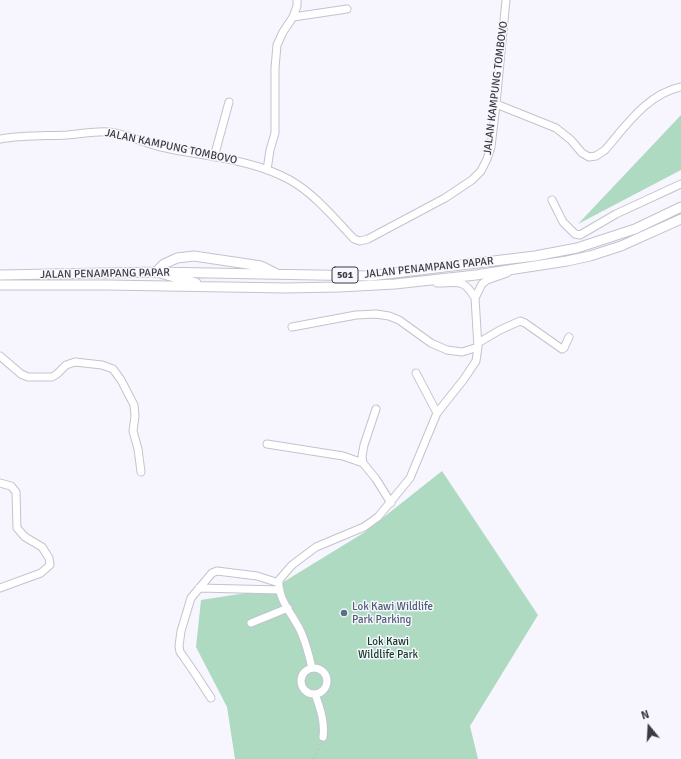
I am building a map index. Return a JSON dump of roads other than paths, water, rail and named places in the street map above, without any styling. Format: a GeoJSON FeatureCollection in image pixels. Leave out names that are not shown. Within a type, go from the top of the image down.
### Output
{"type":"FeatureCollection","features":[{"type":"Feature","properties":{"kind":"main road","name":"JALAN PENAMPANG PAPAR"},"geometry":{"type":"LineString","coordinates":[[0,275],[156,272],[370,276],[536,256],[577,248],[635,229],[681,208]]}},
{"type":"Feature","properties":{"kind":"main road","name":"JALAN PENAMPANG PAPAR"},"geometry":{"type":"LineString","coordinates":[[0,285],[339,288],[420,282],[523,268],[590,256],[621,246],[681,219]]}},
{"type":"Feature","properties":{"kind":"main road"},"geometry":{"type":"LineString","coordinates":[[214,288],[156,272],[164,264],[177,258],[194,256],[261,266],[279,275]]}},
{"type":"Feature","properties":{"kind":"street"},"geometry":{"type":"LineString","coordinates":[[267,170],[270,150],[275,133],[275,68],[277,45],[283,32],[293,17],[297,6],[297,0]]}},
{"type":"Feature","properties":{"kind":"street","name":"JALAN KAMPUNG TOMBOVO"},"geometry":{"type":"LineString","coordinates":[[0,138],[108,132],[121,134],[163,147],[255,165],[289,180],[308,192],[325,207],[354,239],[360,241],[368,239],[445,198],[472,180],[481,171],[491,146],[506,0]]}},
{"type":"Feature","properties":{"kind":"street"},"geometry":{"type":"LineString","coordinates":[[293,17],[347,9]]}},
{"type":"Feature","properties":{"kind":"street"},"geometry":{"type":"LineString","coordinates":[[496,104],[556,128],[571,140],[582,153],[589,157],[596,156],[605,150],[650,100],[668,91],[681,87]]}},
{"type":"Feature","properties":{"kind":"street"},"geometry":{"type":"LineString","coordinates":[[214,157],[230,102]]}},
{"type":"Feature","properties":{"kind":"street"},"geometry":{"type":"LineString","coordinates":[[552,200],[563,222],[575,234],[580,235],[616,214],[681,184]]}},
{"type":"Feature","properties":{"kind":"street"},"geometry":{"type":"LineString","coordinates":[[312,668],[301,631],[282,598],[279,586],[280,578],[292,565],[316,547],[364,527],[378,517],[391,503],[410,478],[437,413],[472,369],[476,361],[478,345],[476,298],[482,284],[487,280],[523,268]]}},
{"type":"Feature","properties":{"kind":"street"},"geometry":{"type":"LineString","coordinates":[[420,282],[465,284],[476,298]]}},
{"type":"Feature","properties":{"kind":"street"},"geometry":{"type":"LineString","coordinates":[[292,327],[356,315],[376,314],[389,316],[399,320],[431,343],[447,350],[462,352],[478,345],[500,330],[520,321],[525,322],[562,349],[564,348],[569,337]]}},
{"type":"Feature","properties":{"kind":"street"},"geometry":{"type":"LineString","coordinates":[[0,356],[21,374],[28,377],[52,377],[66,365],[75,362],[94,363],[113,369],[128,392],[134,405],[135,416],[133,431],[138,449],[141,472]]}},
{"type":"Feature","properties":{"kind":"street"},"geometry":{"type":"LineString","coordinates":[[416,373],[437,413]]}},
{"type":"Feature","properties":{"kind":"street"},"geometry":{"type":"LineString","coordinates":[[363,464],[362,456],[364,445],[376,409]]}},
{"type":"Feature","properties":{"kind":"street"},"geometry":{"type":"LineString","coordinates":[[267,444],[343,456],[363,464],[376,479],[391,503]]}},
{"type":"Feature","properties":{"kind":"street"},"geometry":{"type":"LineString","coordinates":[[0,483],[11,486],[16,492],[17,528],[25,537],[42,547],[49,558],[50,565],[41,573],[0,588]]}},
{"type":"Feature","properties":{"kind":"street"},"geometry":{"type":"LineString","coordinates":[[211,698],[180,652],[180,631],[191,598],[212,573],[217,571],[257,576],[279,586]]}},
{"type":"Feature","properties":{"kind":"street"},"geometry":{"type":"LineString","coordinates":[[199,588],[279,586]]}},
{"type":"Feature","properties":{"kind":"street"},"geometry":{"type":"LineString","coordinates":[[251,623],[288,608]]}},
{"type":"Feature","properties":{"kind":"street"},"geometry":{"type":"LineString","coordinates":[[312,668],[319,669],[325,673],[327,679],[326,686],[322,691],[315,694],[304,688],[301,682],[302,676],[306,670],[312,668]]}},
{"type":"Feature","properties":{"kind":"street"},"geometry":{"type":"LineString","coordinates":[[315,694],[325,728],[323,737]]}},
{"type":"Feature","properties":{"kind":"place","name":"Lok Kawi Wildlife Park Parking"},"geometry":{"type":"Point","coordinates":[344,613]}},
{"type":"Feature","properties":{"kind":"park label","name":"Lok Kawi Wildlife Park"},"geometry":{"type":"Point","coordinates":[388,648]}}]}
